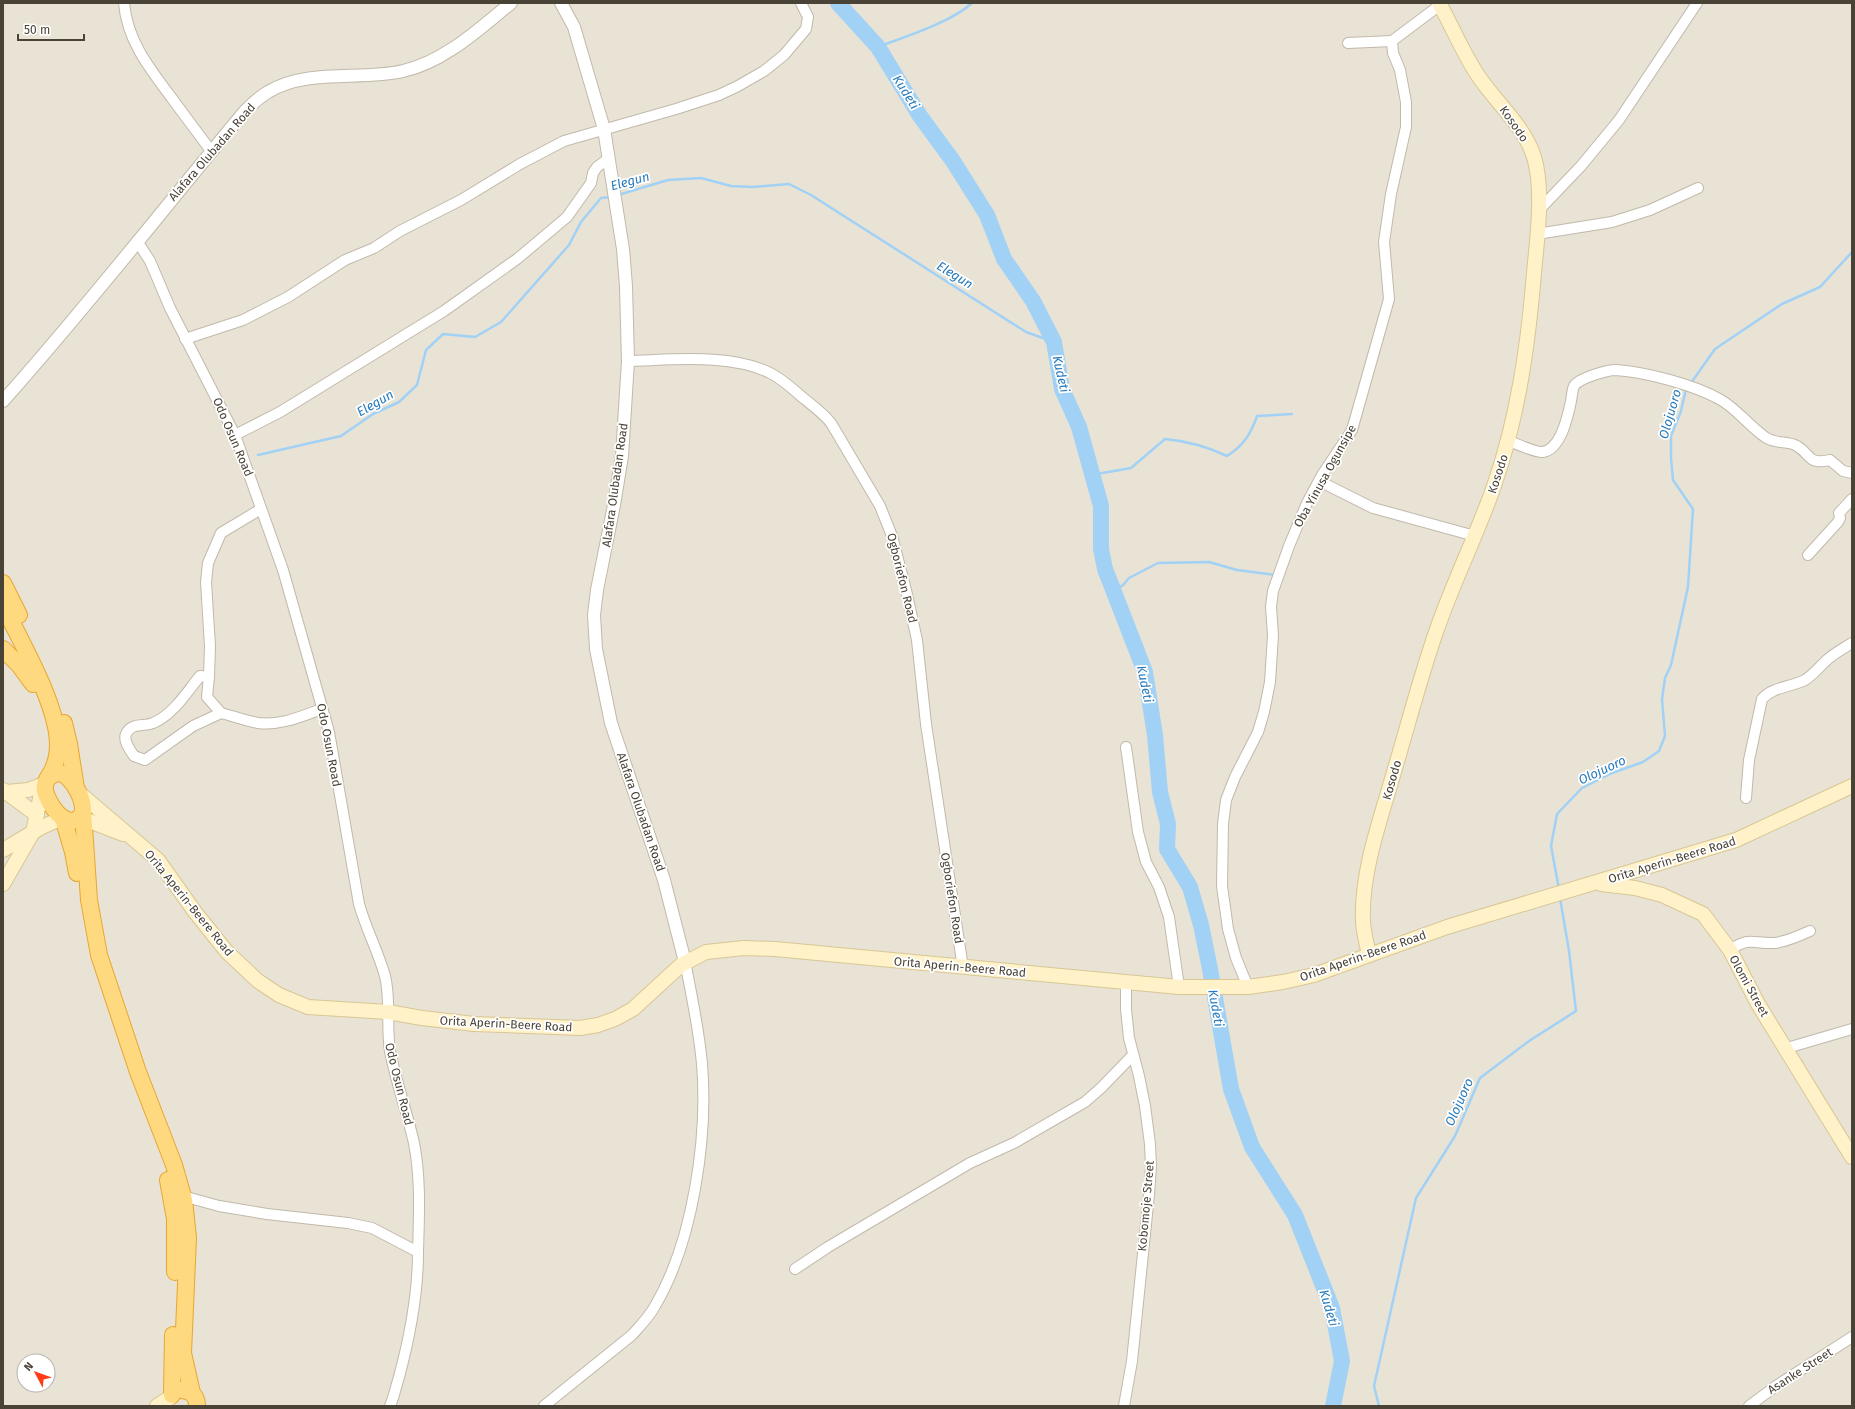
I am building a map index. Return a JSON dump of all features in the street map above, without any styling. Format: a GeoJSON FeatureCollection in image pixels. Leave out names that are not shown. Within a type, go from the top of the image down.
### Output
{"type":"FeatureCollection","features":[{"type":"Feature","properties":{"kind":"highway"},"geometry":{"type":"LineString","coordinates":[[3,583],[38,654],[54,711],[58,745],[53,768],[46,783],[48,797],[63,818],[73,852],[89,950],[174,1165],[177,1194],[176,1234],[167,1401]]}},
{"type":"Feature","properties":{"kind":"highway"},"geometry":{"type":"LineString","coordinates":[[3,605],[69,744],[76,790]]}},
{"type":"Feature","properties":{"kind":"highway"},"geometry":{"type":"LineString","coordinates":[[3,649],[19,665],[54,711]]}},
{"type":"Feature","properties":{"kind":"highway"},"geometry":{"type":"LineString","coordinates":[[46,783],[59,773],[64,775],[83,802],[82,816],[93,926],[110,1001]]}},
{"type":"Feature","properties":{"kind":"highway"},"geometry":{"type":"LineString","coordinates":[[63,818],[68,821],[82,816]]}},
{"type":"Feature","properties":{"kind":"highway"},"geometry":{"type":"LineString","coordinates":[[177,1194],[186,1212],[188,1238],[183,1353],[194,1399]]}},
{"type":"Feature","properties":{"kind":"highway"},"geometry":{"type":"LineString","coordinates":[[167,1401],[179,1390],[188,1391],[194,1399]]}},
{"type":"Feature","properties":{"kind":"main road","name":"Kosodo"},"geometry":{"type":"LineString","coordinates":[[1368,955],[1363,921],[1364,894],[1369,865],[1414,704],[1437,630],[1476,536],[1509,441],[1520,394],[1525,364],[1537,234],[1538,178],[1534,158],[1526,138],[1477,75],[1457,40],[1440,4]]}},
{"type":"Feature","properties":{"kind":"main road"},"geometry":{"type":"LineString","coordinates":[[5,791],[28,790],[46,783]]}},
{"type":"Feature","properties":{"kind":"main road"},"geometry":{"type":"LineString","coordinates":[[3,884],[33,832],[41,794],[46,783]]}},
{"type":"Feature","properties":{"kind":"main road","name":"Orita Aperin-Beere Road"},"geometry":{"type":"LineString","coordinates":[[76,790],[158,860],[213,937],[227,952],[258,981],[292,1001],[308,1006],[388,1012],[422,1018],[474,1024],[580,1028],[598,1025],[615,1019],[633,1009],[686,962],[706,952],[744,948],[1179,987],[1228,987],[1283,982],[1314,975],[1447,927],[1736,840],[1852,786]]}},
{"type":"Feature","properties":{"kind":"main road"},"geometry":{"type":"LineString","coordinates":[[5,791],[37,815]]}},
{"type":"Feature","properties":{"kind":"main road","name":"Orita Aperin-Beere Road"},"geometry":{"type":"LineString","coordinates":[[82,816],[133,838]]}},
{"type":"Feature","properties":{"kind":"main road"},"geometry":{"type":"LineString","coordinates":[[3,850],[33,832],[63,818]]}},
{"type":"Feature","properties":{"kind":"main road","name":"Olomi Street"},"geometry":{"type":"LineString","coordinates":[[1594,883],[1635,888],[1662,895],[1684,904],[1702,914],[1715,928],[1730,950],[1758,1004],[1852,1157]]}},
{"type":"Feature","properties":{"kind":"street"},"geometry":{"type":"LineString","coordinates":[[124,3],[125,16],[132,39],[146,64],[211,151]]}},
{"type":"Feature","properties":{"kind":"street","name":"Alafara Olubadan Road"},"geometry":{"type":"LineString","coordinates":[[3,401],[50,349],[245,111],[269,91],[284,85],[306,80],[383,74],[421,66],[467,38],[510,3]]}},
{"type":"Feature","properties":{"kind":"street","name":"Alafara Olubadan Road"},"geometry":{"type":"LineString","coordinates":[[561,3],[574,27],[604,129],[623,249],[626,286],[628,361],[622,456],[613,512],[597,590],[594,614],[596,649],[602,685],[611,723],[629,780],[656,853],[686,962]]}},
{"type":"Feature","properties":{"kind":"street"},"geometry":{"type":"LineString","coordinates":[[185,339],[244,320],[282,301],[345,260],[374,248],[400,231],[462,200],[520,164],[564,140],[676,109],[719,95],[764,71],[784,55],[806,29],[808,17],[801,3]]}},
{"type":"Feature","properties":{"kind":"street"},"geometry":{"type":"LineString","coordinates":[[1538,211],[1581,166],[1614,126],[1697,3]]}},
{"type":"Feature","properties":{"kind":"street"},"geometry":{"type":"LineString","coordinates":[[1348,44],[1392,41],[1440,4]]}},
{"type":"Feature","properties":{"kind":"street","name":"Oba Yinusa Ogunsipe"},"geometry":{"type":"LineString","coordinates":[[1248,986],[1236,958],[1228,929],[1222,886],[1223,824],[1226,800],[1235,777],[1258,732],[1264,712],[1270,682],[1273,635],[1271,607],[1273,591],[1298,523],[1319,481],[1352,430],[1389,299],[1384,242],[1391,194],[1401,156],[1406,127],[1406,102],[1400,70],[1393,53],[1392,41]]}},
{"type":"Feature","properties":{"kind":"street"},"geometry":{"type":"LineString","coordinates":[[235,435],[280,412],[359,362],[411,332],[444,311],[517,259],[567,217],[592,183],[593,173],[597,166],[608,159]]}},
{"type":"Feature","properties":{"kind":"street"},"geometry":{"type":"LineString","coordinates":[[1537,234],[1612,222],[1650,210],[1698,188]]}},
{"type":"Feature","properties":{"kind":"street","name":"Odo Osun Road"},"geometry":{"type":"LineString","coordinates":[[137,241],[158,278],[185,339],[235,435],[262,509],[282,570],[322,709],[331,746],[358,904],[384,974],[388,989],[387,1032],[391,1055],[412,1137],[418,1171],[418,1276],[407,1345],[390,1406]]}},
{"type":"Feature","properties":{"kind":"street","name":"Ogboriefon Road"},"geometry":{"type":"LineString","coordinates":[[628,361],[728,361],[751,366],[770,373],[788,385],[824,415],[831,424],[880,506],[892,536],[917,640],[926,724],[963,968]]}},
{"type":"Feature","properties":{"kind":"street"},"geometry":{"type":"LineString","coordinates":[[1509,441],[1542,452],[1551,449],[1560,438],[1574,386],[1581,380],[1615,370],[1660,377],[1705,393],[1736,410],[1765,438],[1773,442],[1796,445],[1814,461],[1819,462],[1830,460],[1843,471],[1852,473]]}},
{"type":"Feature","properties":{"kind":"street"},"geometry":{"type":"LineString","coordinates":[[1319,481],[1373,508],[1476,536]]}},
{"type":"Feature","properties":{"kind":"street"},"geometry":{"type":"LineString","coordinates":[[1808,555],[1838,522],[1840,518],[1839,513],[1852,499]]}},
{"type":"Feature","properties":{"kind":"street"},"geometry":{"type":"LineString","coordinates":[[262,509],[221,533],[208,563],[206,582],[210,646],[207,697],[221,713],[257,723],[269,724],[322,709]]}},
{"type":"Feature","properties":{"kind":"street"},"geometry":{"type":"LineString","coordinates":[[1746,798],[1749,760],[1762,699],[1769,692],[1794,685],[1806,679],[1817,671],[1827,660],[1852,643]]}},
{"type":"Feature","properties":{"kind":"street"},"geometry":{"type":"LineString","coordinates":[[209,677],[200,676],[163,717],[152,724],[140,724],[130,728],[125,735],[125,740],[134,756],[145,760],[193,726],[221,713]]}},
{"type":"Feature","properties":{"kind":"street"},"geometry":{"type":"LineString","coordinates":[[1126,747],[1138,832],[1146,862],[1159,887],[1169,917],[1179,987]]}},
{"type":"Feature","properties":{"kind":"street"},"geometry":{"type":"LineString","coordinates":[[1730,950],[1749,940],[1775,943],[1810,931]]}},
{"type":"Feature","properties":{"kind":"street"},"geometry":{"type":"LineString","coordinates":[[544,1406],[552,1398],[632,1335],[644,1321],[655,1306],[670,1275],[682,1243],[695,1188],[700,1150],[703,1101],[699,1035],[686,962]]}},
{"type":"Feature","properties":{"kind":"street","name":"Kobomoje Street"},"geometry":{"type":"LineString","coordinates":[[1124,1406],[1132,1361],[1140,1269],[1150,1195],[1151,1167],[1150,1144],[1145,1106],[1140,1076],[1133,1055],[1126,1009],[1126,982]]}},
{"type":"Feature","properties":{"kind":"street"},"geometry":{"type":"LineString","coordinates":[[1786,1048],[1852,1029]]}},
{"type":"Feature","properties":{"kind":"street"},"geometry":{"type":"LineString","coordinates":[[795,1269],[828,1247],[970,1163],[1014,1143],[1085,1102],[1133,1055]]}},
{"type":"Feature","properties":{"kind":"street"},"geometry":{"type":"LineString","coordinates":[[177,1194],[219,1206],[267,1214],[348,1223],[372,1228],[418,1252]]}},
{"type":"Feature","properties":{"kind":"street","name":"Asanke Street"},"geometry":{"type":"LineString","coordinates":[[1749,1406],[1776,1386],[1852,1337]]}},
{"type":"Feature","properties":{"kind":"shaded area"},"geometry":{"type":"Polygon","coordinates":[[[3,3],[1852,3],[1852,1406],[3,1406],[3,3]]]}},
{"type":"Feature","properties":{"kind":"waterway","name":"Kudeti"},"geometry":{"type":"LineString","coordinates":[[838,3],[878,47],[920,116],[953,161],[987,215],[1004,259],[1033,301],[1054,342],[1062,389],[1079,427],[1101,506],[1101,549],[1105,569],[1145,672],[1155,735],[1160,792],[1168,824],[1167,849],[1190,887],[1201,925],[1231,1089],[1252,1147],[1295,1215],[1332,1308],[1342,1361],[1333,1406]]}},
{"type":"Feature","properties":{"kind":"waterway"},"geometry":{"type":"LineString","coordinates":[[878,47],[940,23],[972,3]]}},
{"type":"Feature","properties":{"kind":"waterway","name":"Elegun"},"geometry":{"type":"LineString","coordinates":[[618,195],[668,180],[701,178],[731,186],[753,187],[789,184],[811,195],[1026,332],[1054,342]]}},
{"type":"Feature","properties":{"kind":"waterway","name":"Elegun"},"geometry":{"type":"LineString","coordinates":[[258,455],[341,436],[373,414],[399,402],[417,385],[426,350],[443,334],[475,337],[501,322],[569,245],[581,222],[601,198],[611,197]]}},
{"type":"Feature","properties":{"kind":"waterway","name":"Olojuoro"},"geometry":{"type":"LineString","coordinates":[[1691,383],[1715,349],[1782,304],[1820,287],[1852,252]]}},
{"type":"Feature","properties":{"kind":"waterway","name":"Olojuoro"},"geometry":{"type":"LineString","coordinates":[[1559,889],[1551,846],[1557,814],[1582,788],[1612,773],[1643,762],[1659,751],[1665,736],[1662,699],[1665,678],[1671,665],[1688,587],[1693,509],[1673,480],[1671,458],[1671,436],[1681,411],[1686,389]]}},
{"type":"Feature","properties":{"kind":"waterway"},"geometry":{"type":"LineString","coordinates":[[1091,475],[1131,468],[1165,439],[1197,445],[1227,456],[1238,448],[1246,439],[1257,416],[1292,414]]}},
{"type":"Feature","properties":{"kind":"waterway"},"geometry":{"type":"LineString","coordinates":[[1114,592],[1129,578],[1158,563],[1209,562],[1237,570],[1275,575]]}},
{"type":"Feature","properties":{"kind":"waterway","name":"Olojuoro"},"geometry":{"type":"LineString","coordinates":[[1379,1406],[1374,1386],[1416,1198],[1455,1136],[1480,1078],[1529,1041],[1576,1011],[1569,951],[1560,898]]}}]}
